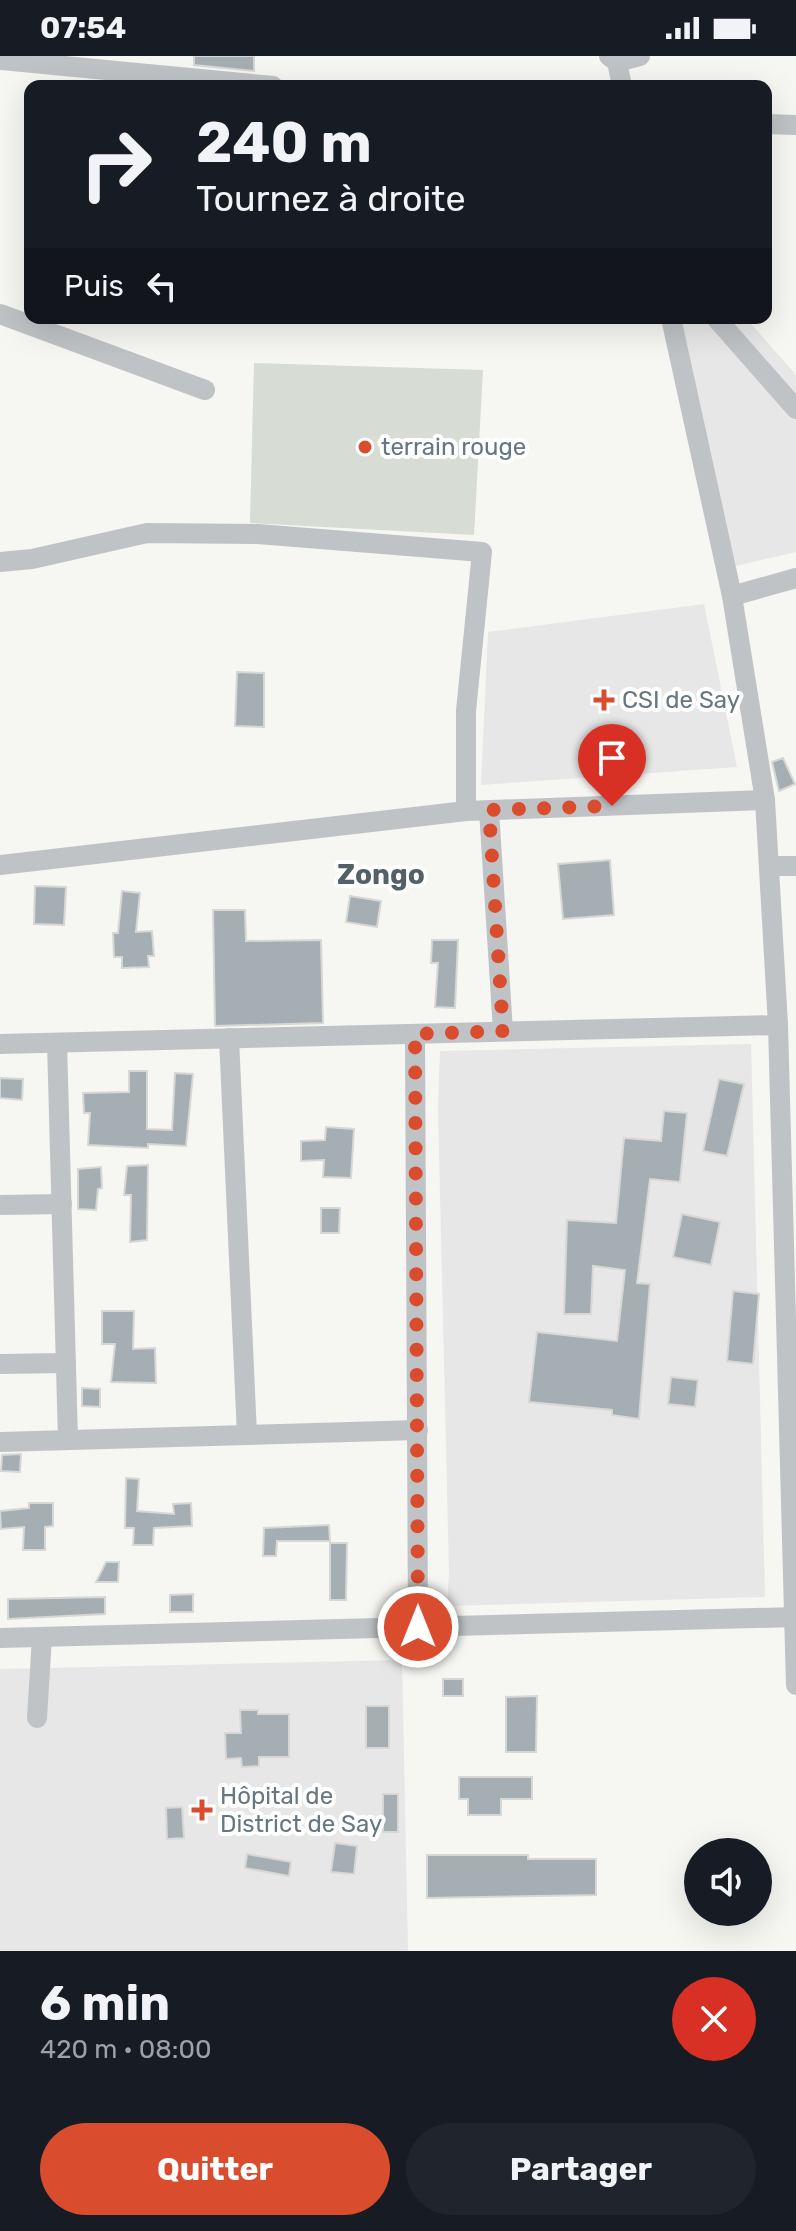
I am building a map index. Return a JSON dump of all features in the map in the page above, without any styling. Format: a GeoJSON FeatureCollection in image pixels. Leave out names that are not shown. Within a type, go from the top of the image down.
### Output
{"type":"FeatureCollection","features":[{"type":"Feature","properties":{"kind":"street"},"geometry":{"type":"LineString","coordinates":[[620,80],[613,59],[640,56]]}},
{"type":"Feature","properties":{"kind":"street"},"geometry":{"type":"LineString","coordinates":[[2,60],[210,80]]}},
{"type":"Feature","properties":{"kind":"street"},"geometry":{"type":"LineString","coordinates":[[772,124],[796,125]]}},
{"type":"Feature","properties":{"kind":"street"},"geometry":{"type":"LineString","coordinates":[[0,314],[24,323]]}},
{"type":"Feature","properties":{"kind":"street"},"geometry":{"type":"LineString","coordinates":[[27,324],[205,390]]}},
{"type":"Feature","properties":{"kind":"street"},"geometry":{"type":"LineString","coordinates":[[672,324],[732,596],[765,800],[791,1341],[796,1685]]}},
{"type":"Feature","properties":{"kind":"street"},"geometry":{"type":"LineString","coordinates":[[721,324],[796,409]]}},
{"type":"Feature","properties":{"kind":"street"},"geometry":{"type":"LineString","coordinates":[[0,562],[32,559],[147,533],[258,534],[482,552],[466,711],[466,811]]}},
{"type":"Feature","properties":{"kind":"street"},"geometry":{"type":"LineString","coordinates":[[732,596],[796,578]]}},
{"type":"Feature","properties":{"kind":"street"},"geometry":{"type":"LineString","coordinates":[[0,865],[466,811],[765,800]]}},
{"type":"Feature","properties":{"kind":"street"},"geometry":{"type":"LineString","coordinates":[[489,810],[503,1031]]}},
{"type":"Feature","properties":{"kind":"street"},"geometry":{"type":"LineString","coordinates":[[769,866],[796,866]]}},
{"type":"Feature","properties":{"kind":"street"},"geometry":{"type":"LineString","coordinates":[[0,1044],[778,1025]]}},
{"type":"Feature","properties":{"kind":"street"},"geometry":{"type":"LineString","coordinates":[[415,1034],[418,1627]]}},
{"type":"Feature","properties":{"kind":"street"},"geometry":{"type":"LineString","coordinates":[[229,1038],[247,1435]]}},
{"type":"Feature","properties":{"kind":"street"},"geometry":{"type":"LineString","coordinates":[[57,1043],[68,1440]]}},
{"type":"Feature","properties":{"kind":"street"},"geometry":{"type":"LineString","coordinates":[[781,1139],[796,1120]]}},
{"type":"Feature","properties":{"kind":"street"},"geometry":{"type":"LineString","coordinates":[[0,1205],[62,1204]]}},
{"type":"Feature","properties":{"kind":"street"},"geometry":{"type":"LineString","coordinates":[[0,1364],[66,1363]]}},
{"type":"Feature","properties":{"kind":"street"},"geometry":{"type":"LineString","coordinates":[[0,1442],[418,1430]]}},
{"type":"Feature","properties":{"kind":"street"},"geometry":{"type":"LineString","coordinates":[[0,1638],[795,1617]]}},
{"type":"Feature","properties":{"kind":"street"},"geometry":{"type":"LineString","coordinates":[[37,1718],[42,1637]]}},
{"type":"Feature","properties":{"kind":"shaded area"},"geometry":{"type":"Polygon","coordinates":[[[680,324],[751,324],[796,375],[796,552],[731,567],[680,324]]]}},
{"type":"Feature","properties":{"kind":"shaded area","name":"terrain rouge"},"geometry":{"type":"Polygon","coordinates":[[[254,363],[483,370],[474,535],[250,523],[254,363]]]}},
{"type":"Feature","properties":{"kind":"shaded area","name":"CSI de Say"},"geometry":{"type":"Polygon","coordinates":[[[704,604],[737,767],[481,785],[488,632],[704,604]]]}},
{"type":"Feature","properties":{"kind":"shaded area"},"geometry":{"type":"Polygon","coordinates":[[[751,1044],[765,1597],[447,1606],[449,1572],[438,1109],[440,1051],[751,1044]]]}},
{"type":"Feature","properties":{"kind":"shaded area","name":"Hôpital de District de Say"},"geometry":{"type":"Polygon","coordinates":[[[402,1660],[408,1951],[0,1951],[0,1669],[402,1660]]]}},
{"type":"Feature","properties":{"kind":"building"},"geometry":{"type":"Polygon","coordinates":[[[194,56],[254,56],[254,71],[194,65],[194,56]]]}},
{"type":"Feature","properties":{"kind":"building"},"geometry":{"type":"Polygon","coordinates":[[[237,672],[264,673],[264,727],[235,726],[237,672]]]}},
{"type":"Feature","properties":{"kind":"building"},"geometry":{"type":"Polygon","coordinates":[[[783,758],[795,784],[779,791],[772,762],[783,758]]]}},
{"type":"Feature","properties":{"kind":"building"},"geometry":{"type":"Polygon","coordinates":[[[610,860],[614,915],[563,919],[558,864],[610,860]]]}},
{"type":"Feature","properties":{"kind":"building"},"geometry":{"type":"Polygon","coordinates":[[[35,886],[66,887],[64,925],[34,924],[35,886]]]}},
{"type":"Feature","properties":{"kind":"building"},"geometry":{"type":"Polygon","coordinates":[[[122,891],[140,893],[136,932],[152,931],[154,956],[148,956],[149,967],[122,968],[122,957],[114,957],[113,933],[118,933],[122,891]]]}},
{"type":"Feature","properties":{"kind":"building"},"geometry":{"type":"Polygon","coordinates":[[[350,896],[381,901],[377,927],[346,922],[350,896]]]}},
{"type":"Feature","properties":{"kind":"building"},"geometry":{"type":"Polygon","coordinates":[[[213,910],[245,910],[246,941],[321,940],[323,1023],[215,1026],[213,910]]]}},
{"type":"Feature","properties":{"kind":"building"},"geometry":{"type":"Polygon","coordinates":[[[432,940],[458,940],[455,1008],[435,1007],[438,963],[431,963],[432,940]]]}},
{"type":"Feature","properties":{"kind":"building"},"geometry":{"type":"Polygon","coordinates":[[[129,1071],[147,1071],[147,1129],[172,1130],[175,1073],[193,1074],[186,1146],[88,1145],[90,1113],[84,1113],[83,1093],[129,1092],[129,1071]]]}},
{"type":"Feature","properties":{"kind":"building"},"geometry":{"type":"Polygon","coordinates":[[[0,1078],[23,1079],[22,1100],[0,1098],[0,1078]]]}},
{"type":"Feature","properties":{"kind":"building"},"geometry":{"type":"Polygon","coordinates":[[[719,1079],[744,1084],[727,1156],[703,1151],[719,1079]]]}},
{"type":"Feature","properties":{"kind":"building"},"geometry":{"type":"Polygon","coordinates":[[[664,1111],[687,1113],[680,1182],[650,1179],[637,1283],[650,1284],[639,1419],[612,1415],[612,1410],[529,1402],[537,1332],[617,1341],[625,1270],[593,1266],[591,1314],[564,1314],[567,1220],[616,1223],[624,1138],[661,1141],[664,1111]]]}},
{"type":"Feature","properties":{"kind":"building"},"geometry":{"type":"Polygon","coordinates":[[[326,1127],[354,1129],[351,1178],[323,1177],[324,1160],[301,1161],[301,1141],[325,1140],[326,1127]]]}},
{"type":"Feature","properties":{"kind":"building"},"geometry":{"type":"Polygon","coordinates":[[[148,1165],[147,1240],[130,1242],[131,1195],[124,1195],[127,1166],[148,1165]]]}},
{"type":"Feature","properties":{"kind":"building"},"geometry":{"type":"Polygon","coordinates":[[[101,1167],[102,1188],[98,1189],[96,1210],[78,1209],[78,1169],[101,1167]]]}},
{"type":"Feature","properties":{"kind":"building"},"geometry":{"type":"Polygon","coordinates":[[[321,1208],[340,1208],[339,1233],[321,1233],[321,1208]]]}},
{"type":"Feature","properties":{"kind":"building"},"geometry":{"type":"Polygon","coordinates":[[[682,1214],[720,1222],[711,1265],[673,1257],[682,1214]]]}},
{"type":"Feature","properties":{"kind":"building"},"geometry":{"type":"Polygon","coordinates":[[[733,1291],[759,1294],[753,1364],[727,1361],[733,1291]]]}},
{"type":"Feature","properties":{"kind":"building"},"geometry":{"type":"Polygon","coordinates":[[[102,1311],[134,1311],[133,1349],[155,1348],[156,1383],[111,1382],[115,1344],[102,1344],[102,1311]]]}},
{"type":"Feature","properties":{"kind":"building"},"geometry":{"type":"Polygon","coordinates":[[[671,1377],[698,1380],[695,1407],[668,1404],[671,1377]]]}},
{"type":"Feature","properties":{"kind":"building"},"geometry":{"type":"Polygon","coordinates":[[[82,1388],[100,1389],[100,1407],[82,1406],[82,1388]]]}},
{"type":"Feature","properties":{"kind":"building"},"geometry":{"type":"Polygon","coordinates":[[[21,1454],[20,1472],[1,1471],[2,1455],[21,1454]]]}},
{"type":"Feature","properties":{"kind":"building"},"geometry":{"type":"Polygon","coordinates":[[[126,1478],[139,1479],[137,1511],[174,1514],[173,1504],[191,1503],[192,1526],[154,1528],[153,1545],[133,1545],[134,1528],[125,1528],[126,1478]]]}},
{"type":"Feature","properties":{"kind":"building"},"geometry":{"type":"Polygon","coordinates":[[[29,1503],[53,1503],[53,1526],[45,1527],[45,1550],[23,1550],[24,1527],[1,1529],[0,1511],[29,1508],[29,1503]]]}},
{"type":"Feature","properties":{"kind":"building"},"geometry":{"type":"Polygon","coordinates":[[[329,1525],[330,1541],[277,1541],[276,1556],[263,1556],[264,1528],[329,1525]]]}},
{"type":"Feature","properties":{"kind":"building"},"geometry":{"type":"Polygon","coordinates":[[[330,1543],[347,1543],[346,1600],[330,1600],[330,1543]]]}},
{"type":"Feature","properties":{"kind":"building"},"geometry":{"type":"Polygon","coordinates":[[[106,1562],[119,1562],[118,1582],[96,1582],[106,1562]]]}},
{"type":"Feature","properties":{"kind":"building"},"geometry":{"type":"Polygon","coordinates":[[[193,1594],[193,1612],[170,1612],[170,1595],[193,1594]]]}},
{"type":"Feature","properties":{"kind":"building"},"geometry":{"type":"Polygon","coordinates":[[[105,1597],[105,1614],[8,1619],[8,1599],[105,1597]]]}},
{"type":"Feature","properties":{"kind":"building"},"geometry":{"type":"Polygon","coordinates":[[[443,1679],[463,1679],[463,1696],[443,1696],[443,1679]]]}},
{"type":"Feature","properties":{"kind":"building"},"geometry":{"type":"Polygon","coordinates":[[[537,1696],[536,1752],[506,1752],[506,1697],[537,1696]]]}},
{"type":"Feature","properties":{"kind":"building"},"geometry":{"type":"Polygon","coordinates":[[[366,1706],[389,1706],[389,1748],[366,1748],[366,1706]]]}},
{"type":"Feature","properties":{"kind":"building"},"geometry":{"type":"Polygon","coordinates":[[[240,1710],[258,1710],[258,1714],[289,1714],[289,1757],[259,1757],[259,1766],[242,1767],[241,1758],[226,1759],[225,1733],[241,1733],[240,1710]]]}},
{"type":"Feature","properties":{"kind":"building"},"geometry":{"type":"Polygon","coordinates":[[[459,1777],[532,1777],[532,1799],[501,1799],[501,1815],[468,1815],[468,1799],[459,1799],[459,1777]]]}},
{"type":"Feature","properties":{"kind":"building"},"geometry":{"type":"Polygon","coordinates":[[[383,1794],[398,1794],[398,1832],[383,1832],[383,1794]]]}},
{"type":"Feature","properties":{"kind":"building"},"geometry":{"type":"Polygon","coordinates":[[[182,1807],[184,1838],[167,1839],[166,1808],[182,1807]]]}},
{"type":"Feature","properties":{"kind":"building"},"geometry":{"type":"Polygon","coordinates":[[[335,1843],[357,1846],[354,1874],[331,1872],[335,1843]]]}},
{"type":"Feature","properties":{"kind":"building"},"geometry":{"type":"Polygon","coordinates":[[[247,1854],[291,1862],[289,1876],[245,1868],[247,1854]]]}},
{"type":"Feature","properties":{"kind":"building"},"geometry":{"type":"Polygon","coordinates":[[[427,1855],[596,1859],[596,1895],[427,1898],[427,1855]]]}},
{"type":"Feature","properties":{"kind":"place","name":"terrain rouge"},"geometry":{"type":"Point","coordinates":[365,447]}},
{"type":"Feature","properties":{"kind":"place","name":"CSI de Say"},"geometry":{"type":"Point","coordinates":[604,700]}},
{"type":"Feature","properties":{"kind":"place","name":"Hôpital de District de Say"},"geometry":{"type":"Point","coordinates":[202,1810]}},
{"type":"Feature","properties":{"kind":"district","name":"Zongo"},"geometry":{"type":"Point","coordinates":[381,874]}},
{"type":"Feature","properties":{"kind":"route"},"geometry":{"type":"LineString","coordinates":[[418,1627],[415,1034],[503,1031],[489,810],[612,806]]}}]}
